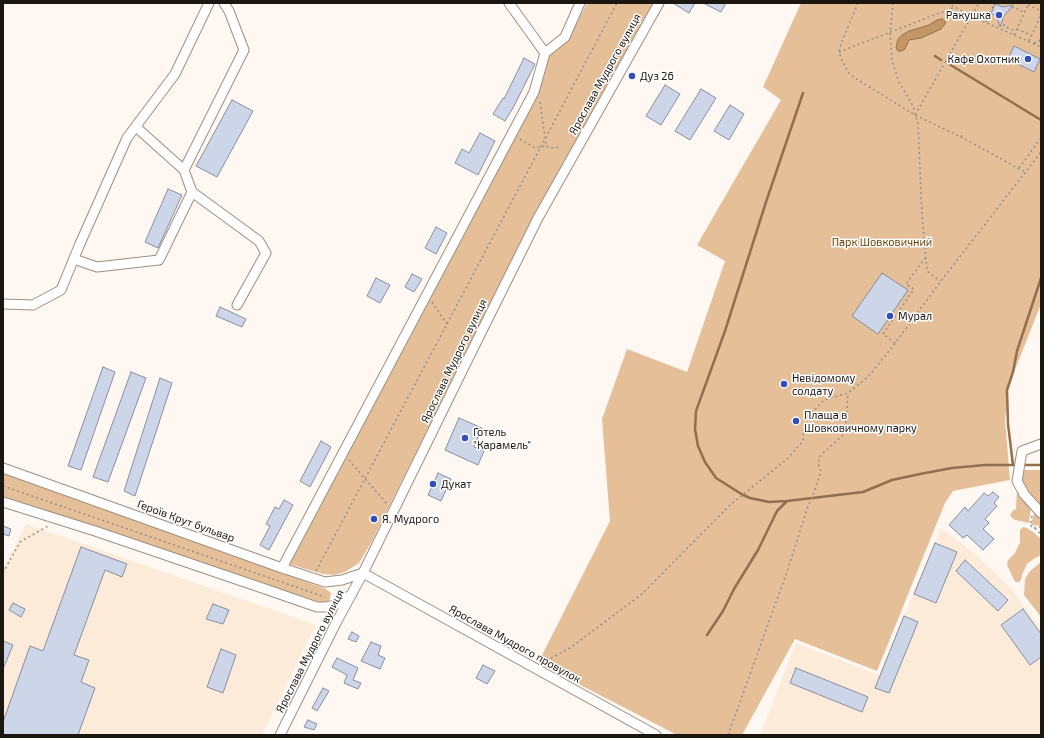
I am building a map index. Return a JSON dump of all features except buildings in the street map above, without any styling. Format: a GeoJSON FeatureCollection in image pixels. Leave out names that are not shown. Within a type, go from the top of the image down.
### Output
{"type":"FeatureCollection","features":[{"type":"Feature","properties":{"kind":"street"},"geometry":{"type":"LineString","coordinates":[[3,304],[33,305],[61,290],[127,138],[176,74],[209,3]]}},
{"type":"Feature","properties":{"kind":"street"},"geometry":{"type":"LineString","coordinates":[[184,170],[244,50],[229,11],[224,3]]}},
{"type":"Feature","properties":{"kind":"street"},"geometry":{"type":"LineString","coordinates":[[509,3],[545,53]]}},
{"type":"Feature","properties":{"kind":"street"},"geometry":{"type":"LineString","coordinates":[[282,568],[534,92],[545,53],[565,37],[580,3]]}},
{"type":"Feature","properties":{"kind":"street","name":"Ярослава Мудрого вулиця"},"geometry":{"type":"LineString","coordinates":[[280,735],[337,621],[363,573],[538,218],[659,3]]}},
{"type":"Feature","properties":{"kind":"street"},"geometry":{"type":"LineString","coordinates":[[136,127],[184,170],[192,192],[259,241],[266,253],[237,306]]}},
{"type":"Feature","properties":{"kind":"street"},"geometry":{"type":"LineString","coordinates":[[74,259],[97,267],[159,260],[192,192]]}},
{"type":"Feature","properties":{"kind":"street"},"geometry":{"type":"LineString","coordinates":[[1038,510],[1024,494],[1018,481],[1022,451],[1041,444]]}},
{"type":"Feature","properties":{"kind":"street","name":"Героїв Крут бульвар"},"geometry":{"type":"LineString","coordinates":[[3,468],[325,582],[342,580],[363,573]]}},
{"type":"Feature","properties":{"kind":"street"},"geometry":{"type":"LineString","coordinates":[[3,502],[59,519],[317,607],[326,607],[335,604],[353,593]]}},
{"type":"Feature","properties":{"kind":"street","name":"Ярослава Мудрого провулок"},"geometry":{"type":"LineString","coordinates":[[363,573],[651,734]]}},
{"type":"Feature","properties":{"kind":"path"},"geometry":{"type":"LineString","coordinates":[[312,578],[617,3]]}},
{"type":"Feature","properties":{"kind":"path"},"geometry":{"type":"LineString","coordinates":[[858,3],[839,52],[842,62],[849,73],[915,114],[1026,172]]}},
{"type":"Feature","properties":{"kind":"path"},"geometry":{"type":"LineString","coordinates":[[893,3],[890,33],[892,61],[899,82],[913,106],[918,124],[922,214],[927,270],[941,281]]}},
{"type":"Feature","properties":{"kind":"path"},"geometry":{"type":"LineString","coordinates":[[947,3],[971,16],[1041,47]]}},
{"type":"Feature","properties":{"kind":"path"},"geometry":{"type":"LineString","coordinates":[[915,114],[979,3]]}},
{"type":"Feature","properties":{"kind":"path"},"geometry":{"type":"LineString","coordinates":[[1014,35],[1028,5],[1031,3]]}},
{"type":"Feature","properties":{"kind":"path"},"geometry":{"type":"LineString","coordinates":[[986,22],[994,4]]}},
{"type":"Feature","properties":{"kind":"path"},"geometry":{"type":"LineString","coordinates":[[1028,5],[1041,11]]}},
{"type":"Feature","properties":{"kind":"path"},"geometry":{"type":"LineString","coordinates":[[839,52],[955,7]]}},
{"type":"Feature","properties":{"kind":"path"},"geometry":{"type":"LineString","coordinates":[[1012,8],[1014,7],[1025,13]]}},
{"type":"Feature","properties":{"kind":"path"},"geometry":{"type":"LineString","coordinates":[[1028,41],[1041,15]]}},
{"type":"Feature","properties":{"kind":"path"},"geometry":{"type":"LineString","coordinates":[[1002,29],[1004,25],[1031,35]]}},
{"type":"Feature","properties":{"kind":"path"},"geometry":{"type":"LineString","coordinates":[[1034,43],[1041,40]]}},
{"type":"Feature","properties":{"kind":"path"},"geometry":{"type":"LineString","coordinates":[[534,92],[539,101],[546,137],[546,146]]}},
{"type":"Feature","properties":{"kind":"path"},"geometry":{"type":"LineString","coordinates":[[961,137],[963,133]]}},
{"type":"Feature","properties":{"kind":"path"},"geometry":{"type":"LineString","coordinates":[[511,134],[535,148],[546,146],[552,148],[560,147]]}},
{"type":"Feature","properties":{"kind":"path"},"geometry":{"type":"LineString","coordinates":[[1019,168],[1041,138]]}},
{"type":"Feature","properties":{"kind":"path"},"geometry":{"type":"LineString","coordinates":[[533,667],[570,648],[642,594],[729,506],[787,459],[803,441],[804,421],[824,400],[848,393],[868,377],[896,343],[941,281],[1041,152]]}},
{"type":"Feature","properties":{"kind":"path"},"geometry":{"type":"LineString","coordinates":[[896,343],[883,334],[914,289],[906,284],[926,257]]}},
{"type":"Feature","properties":{"kind":"path"},"geometry":{"type":"LineString","coordinates":[[426,294],[447,324]]}},
{"type":"Feature","properties":{"kind":"path"},"geometry":{"type":"LineString","coordinates":[[728,735],[787,572],[821,471],[818,464],[820,456],[845,433],[848,393]]}},
{"type":"Feature","properties":{"kind":"path"},"geometry":{"type":"LineString","coordinates":[[342,453],[393,511]]}},
{"type":"Feature","properties":{"kind":"path"},"geometry":{"type":"LineString","coordinates":[[3,486],[325,597]]}},
{"type":"Feature","properties":{"kind":"path"},"geometry":{"type":"LineString","coordinates":[[1038,510],[1030,525],[1041,535]]}},
{"type":"Feature","properties":{"kind":"path"},"geometry":{"type":"LineString","coordinates":[[3,573],[20,542],[74,511]]}},
{"type":"Feature","properties":{"kind":"path"},"geometry":{"type":"LineString","coordinates":[[1034,528],[1041,528]]}},
{"type":"Feature","properties":{"kind":"shaded area"},"geometry":{"type":"Polygon","coordinates":[[[942,19],[946,22],[941,29],[921,38],[909,40],[905,49],[898,51],[896,48],[898,39],[902,35],[942,19]]]}},
{"type":"Feature","properties":{"kind":"shaded area"},"geometry":{"type":"Polygon","coordinates":[[[26,524],[316,625],[262,735],[3,735],[3,569],[26,524]]]}},
{"type":"Feature","properties":{"kind":"shaded area"},"geometry":{"type":"Polygon","coordinates":[[[941,528],[973,552],[1012,589],[1041,629],[1041,735],[760,735],[796,643],[879,675],[941,528]]]}},
{"type":"Feature","properties":{"kind":"green space"},"geometry":{"type":"Polygon","coordinates":[[[587,3],[654,3],[525,233],[372,541],[359,563],[345,572],[334,575],[323,574],[289,564],[537,94],[549,57],[553,50],[568,39],[587,3]]]}},
{"type":"Feature","properties":{"kind":"green space","name":"Парк Шовковичний"},"geometry":{"type":"Polygon","coordinates":[[[801,3],[1041,3],[1041,304],[1007,390],[1005,420],[1010,480],[953,491],[945,503],[877,671],[795,639],[742,735],[677,735],[538,663],[610,521],[602,419],[627,349],[687,372],[725,261],[697,245],[781,100],[763,87],[801,3]]]}},
{"type":"Feature","properties":{"kind":"green space"},"geometry":{"type":"Polygon","coordinates":[[[1024,470],[1041,470],[1041,507],[1022,485],[1024,470]]]}},
{"type":"Feature","properties":{"kind":"green space"},"geometry":{"type":"Polygon","coordinates":[[[3,472],[326,589],[331,593],[329,602],[323,603],[62,517],[3,500],[3,472]]]}},
{"type":"Feature","properties":{"kind":"green space"},"geometry":{"type":"Polygon","coordinates":[[[1017,490],[1023,495],[1031,506],[1029,523],[1015,520],[1010,516],[1012,511],[1016,509],[1017,490]]]}},
{"type":"Feature","properties":{"kind":"green space"},"geometry":{"type":"Polygon","coordinates":[[[1035,510],[1041,515],[1041,526],[1031,525],[1035,510]]]}},
{"type":"Feature","properties":{"kind":"green space"},"geometry":{"type":"Polygon","coordinates":[[[1023,527],[1033,532],[1041,539],[1041,555],[1027,564],[1021,580],[1019,582],[1015,582],[1007,565],[1008,560],[1015,553],[1020,542],[1020,530],[1023,527]]]}},
{"type":"Feature","properties":{"kind":"green space"},"geometry":{"type":"Polygon","coordinates":[[[1041,562],[1041,617],[1024,595],[1025,579],[1030,571],[1041,562]]]}},
{"type":"Feature","properties":{"kind":"waterway"},"geometry":{"type":"LineString","coordinates":[[935,56],[941,60]]}},
{"type":"Feature","properties":{"kind":"waterway"},"geometry":{"type":"LineString","coordinates":[[949,64],[1041,120]]}},
{"type":"Feature","properties":{"kind":"waterway"},"geometry":{"type":"LineString","coordinates":[[787,501],[769,502],[750,498],[716,478],[705,462],[698,446],[695,429],[696,411],[725,331],[766,202],[803,93]]}},
{"type":"Feature","properties":{"kind":"waterway"},"geometry":{"type":"LineString","coordinates":[[1013,465],[1008,424],[1007,390],[1013,372],[1017,351],[1041,278]]}},
{"type":"Feature","properties":{"kind":"waterway"},"geometry":{"type":"LineString","coordinates":[[707,635],[723,611],[734,589],[758,550],[777,511],[787,501],[863,492],[892,480],[952,468],[985,465],[1017,465]]}},
{"type":"Feature","properties":{"kind":"waterway"},"geometry":{"type":"LineString","coordinates":[[1022,465],[1041,465]]}},
{"type":"Feature","properties":{"kind":"place","name":"Ракушка"},"geometry":{"type":"Point","coordinates":[999,15]}},
{"type":"Feature","properties":{"kind":"place","name":"Кафе Охотник"},"geometry":{"type":"Point","coordinates":[1028,59]}},
{"type":"Feature","properties":{"kind":"place","name":"Дуз 26"},"geometry":{"type":"Point","coordinates":[632,76]}},
{"type":"Feature","properties":{"kind":"place","name":"Мурал"},"geometry":{"type":"Point","coordinates":[890,316]}},
{"type":"Feature","properties":{"kind":"place","name":"Невідомому солдату"},"geometry":{"type":"Point","coordinates":[784,384]}},
{"type":"Feature","properties":{"kind":"place","name":"Плаща в Шовковичному парку"},"geometry":{"type":"Point","coordinates":[796,421]}},
{"type":"Feature","properties":{"kind":"place","name":"Готель \"Карамель\""},"geometry":{"type":"Point","coordinates":[465,438]}},
{"type":"Feature","properties":{"kind":"place","name":"Дукат"},"geometry":{"type":"Point","coordinates":[433,484]}},
{"type":"Feature","properties":{"kind":"place","name":"Я. Мудрого"},"geometry":{"type":"Point","coordinates":[374,519]}}]}
